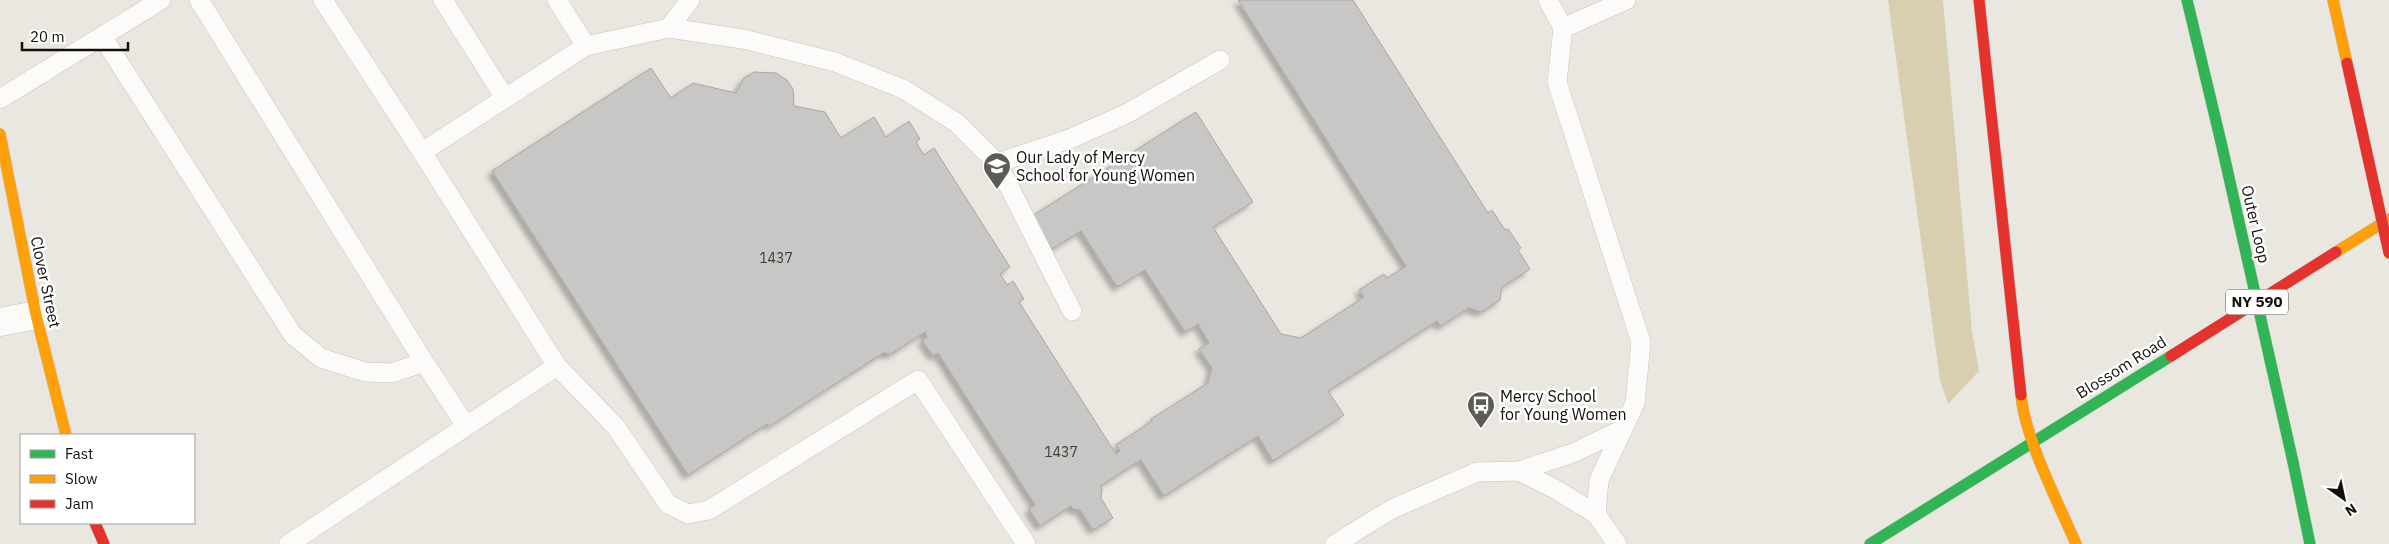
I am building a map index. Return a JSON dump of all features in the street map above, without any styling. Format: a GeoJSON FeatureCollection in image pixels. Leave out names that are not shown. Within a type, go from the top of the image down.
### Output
{"type":"FeatureCollection","features":[{"type":"Feature","properties":{"kind":"main road"},"geometry":{"type":"LineString","coordinates":[[1978,0],[2022,407],[2033,442],[2076,544]]}},
{"type":"Feature","properties":{"kind":"main road","name":"Outer Loop"},"geometry":{"type":"LineString","coordinates":[[2187,0],[2221,142],[2310,544]]}},
{"type":"Feature","properties":{"kind":"main road"},"geometry":{"type":"LineString","coordinates":[[2332,0],[2389,253]]}},
{"type":"Feature","properties":{"kind":"main road","name":"Clover Street"},"geometry":{"type":"LineString","coordinates":[[0,134],[36,316],[66,434]]}},
{"type":"Feature","properties":{"kind":"main road","name":"Blossom Road"},"geometry":{"type":"LineString","coordinates":[[1870,544],[2389,219]]}},
{"type":"Feature","properties":{"kind":"main road"},"geometry":{"type":"LineString","coordinates":[[95,524],[104,544]]}},
{"type":"Feature","properties":{"kind":"street"},"geometry":{"type":"LineString","coordinates":[[0,322],[36,316]]}},
{"type":"Feature","properties":{"kind":"lane"},"geometry":{"type":"LineString","coordinates":[[0,99],[161,0]]}},
{"type":"Feature","properties":{"kind":"lane"},"geometry":{"type":"LineString","coordinates":[[198,0],[466,426]]}},
{"type":"Feature","properties":{"kind":"lane"},"geometry":{"type":"LineString","coordinates":[[324,0],[557,366],[616,427],[668,504],[688,514],[709,510],[918,380],[1026,544]]}},
{"type":"Feature","properties":{"kind":"lane"},"geometry":{"type":"LineString","coordinates":[[443,0],[505,98]]}},
{"type":"Feature","properties":{"kind":"lane"},"geometry":{"type":"LineString","coordinates":[[557,0],[586,46]]}},
{"type":"Feature","properties":{"kind":"lane"},"geometry":{"type":"LineString","coordinates":[[669,28],[690,0]]}},
{"type":"Feature","properties":{"kind":"lane"},"geometry":{"type":"LineString","coordinates":[[1548,0],[1564,28],[1557,82],[1640,342],[1635,403],[1599,480],[1596,514]]}},
{"type":"Feature","properties":{"kind":"lane"},"geometry":{"type":"LineString","coordinates":[[1564,28],[1626,0]]}},
{"type":"Feature","properties":{"kind":"lane"},"geometry":{"type":"LineString","coordinates":[[422,152],[586,46],[669,28],[742,39],[835,62],[903,89],[957,123],[997,164],[1072,311]]}},
{"type":"Feature","properties":{"kind":"lane"},"geometry":{"type":"LineString","coordinates":[[102,36],[294,335],[321,358],[365,372],[392,373],[424,362]]}},
{"type":"Feature","properties":{"kind":"lane"},"geometry":{"type":"LineString","coordinates":[[997,164],[1072,138],[1126,114],[1220,60]]}},
{"type":"Feature","properties":{"kind":"lane"},"geometry":{"type":"LineString","coordinates":[[289,544],[557,366]]}},
{"type":"Feature","properties":{"kind":"lane"},"geometry":{"type":"LineString","coordinates":[[1335,544],[1392,508],[1477,472],[1519,471],[1573,453],[1621,430]]}},
{"type":"Feature","properties":{"kind":"lane"},"geometry":{"type":"LineString","coordinates":[[1519,471],[1555,489],[1596,514],[1617,544]]}},
{"type":"Feature","properties":{"kind":"shaded area"},"geometry":{"type":"Polygon","coordinates":[[[1888,0],[1943,0],[1972,332],[1979,371],[1948,404],[1940,380],[1888,0]]]}},
{"type":"Feature","properties":{"kind":"building","name":"Our Lady of Mercy School for Young Women"},"geometry":{"type":"Polygon","coordinates":[[[1238,0],[1353,0],[1488,213],[1492,210],[1505,230],[1508,229],[1521,248],[1518,250],[1530,269],[1502,287],[1500,300],[1481,312],[1469,308],[1441,326],[1437,321],[1328,391],[1344,415],[1273,461],[1258,436],[1164,496],[1141,460],[1100,486],[1102,490],[1101,498],[1113,518],[1093,530],[1080,510],[1073,509],[1071,506],[1040,526],[1029,509],[1035,505],[938,353],[933,356],[922,340],[927,337],[925,332],[891,354],[883,353],[770,426],[767,424],[688,475],[492,171],[651,68],[671,98],[693,83],[736,93],[744,78],[754,72],[776,73],[787,80],[793,89],[794,106],[825,112],[841,138],[874,117],[886,137],[909,121],[920,139],[916,142],[924,155],[934,148],[1010,267],[1000,274],[1007,285],[1013,281],[1024,299],[1019,302],[1116,454],[1120,451],[1116,445],[1152,421],[1151,419],[1208,383],[1212,368],[1199,349],[1209,343],[1198,324],[1185,332],[1145,270],[1117,287],[1081,231],[1052,249],[1032,216],[1196,112],[1253,202],[1213,227],[1281,334],[1301,338],[1364,297],[1359,290],[1384,274],[1387,278],[1406,266],[1238,0]]]}},
{"type":"Feature","properties":{"kind":"traffic: fast"},"geometry":{"type":"LineString","coordinates":[[2187,0],[2221,142]]}},
{"type":"Feature","properties":{"kind":"traffic: fast"},"geometry":{"type":"LineString","coordinates":[[2221,142],[2293,462]]}},
{"type":"Feature","properties":{"kind":"traffic: fast"},"geometry":{"type":"LineString","coordinates":[[1870,544],[2171,356]]}},
{"type":"Feature","properties":{"kind":"traffic: fast"},"geometry":{"type":"LineString","coordinates":[[2293,462],[2310,544]]}},
{"type":"Feature","properties":{"kind":"traffic: slow"},"geometry":{"type":"LineString","coordinates":[[2333,0],[2347,63]]}},
{"type":"Feature","properties":{"kind":"traffic: slow"},"geometry":{"type":"LineString","coordinates":[[0,134],[36,315],[66,434]]}},
{"type":"Feature","properties":{"kind":"traffic: slow"},"geometry":{"type":"LineString","coordinates":[[2336,252],[2389,219]]}},
{"type":"Feature","properties":{"kind":"traffic: slow"},"geometry":{"type":"LineString","coordinates":[[2021,395],[2035,450],[2076,544]]}},
{"type":"Feature","properties":{"kind":"traffic: jam"},"geometry":{"type":"LineString","coordinates":[[1979,0],[2021,395]]}},
{"type":"Feature","properties":{"kind":"traffic: jam"},"geometry":{"type":"LineString","coordinates":[[2347,63],[2389,253]]}},
{"type":"Feature","properties":{"kind":"traffic: jam"},"geometry":{"type":"LineString","coordinates":[[2171,356],[2336,252]]}},
{"type":"Feature","properties":{"kind":"traffic: jam"},"geometry":{"type":"LineString","coordinates":[[95,524],[104,544]]}},
{"type":"Feature","properties":{"kind":"place","name":"Our Lady of Mercy School for Young Women"},"geometry":{"type":"Point","coordinates":[997,190]}},
{"type":"Feature","properties":{"kind":"place","name":"Mercy School for Young Women"},"geometry":{"type":"Point","coordinates":[1481,429]}}]}
